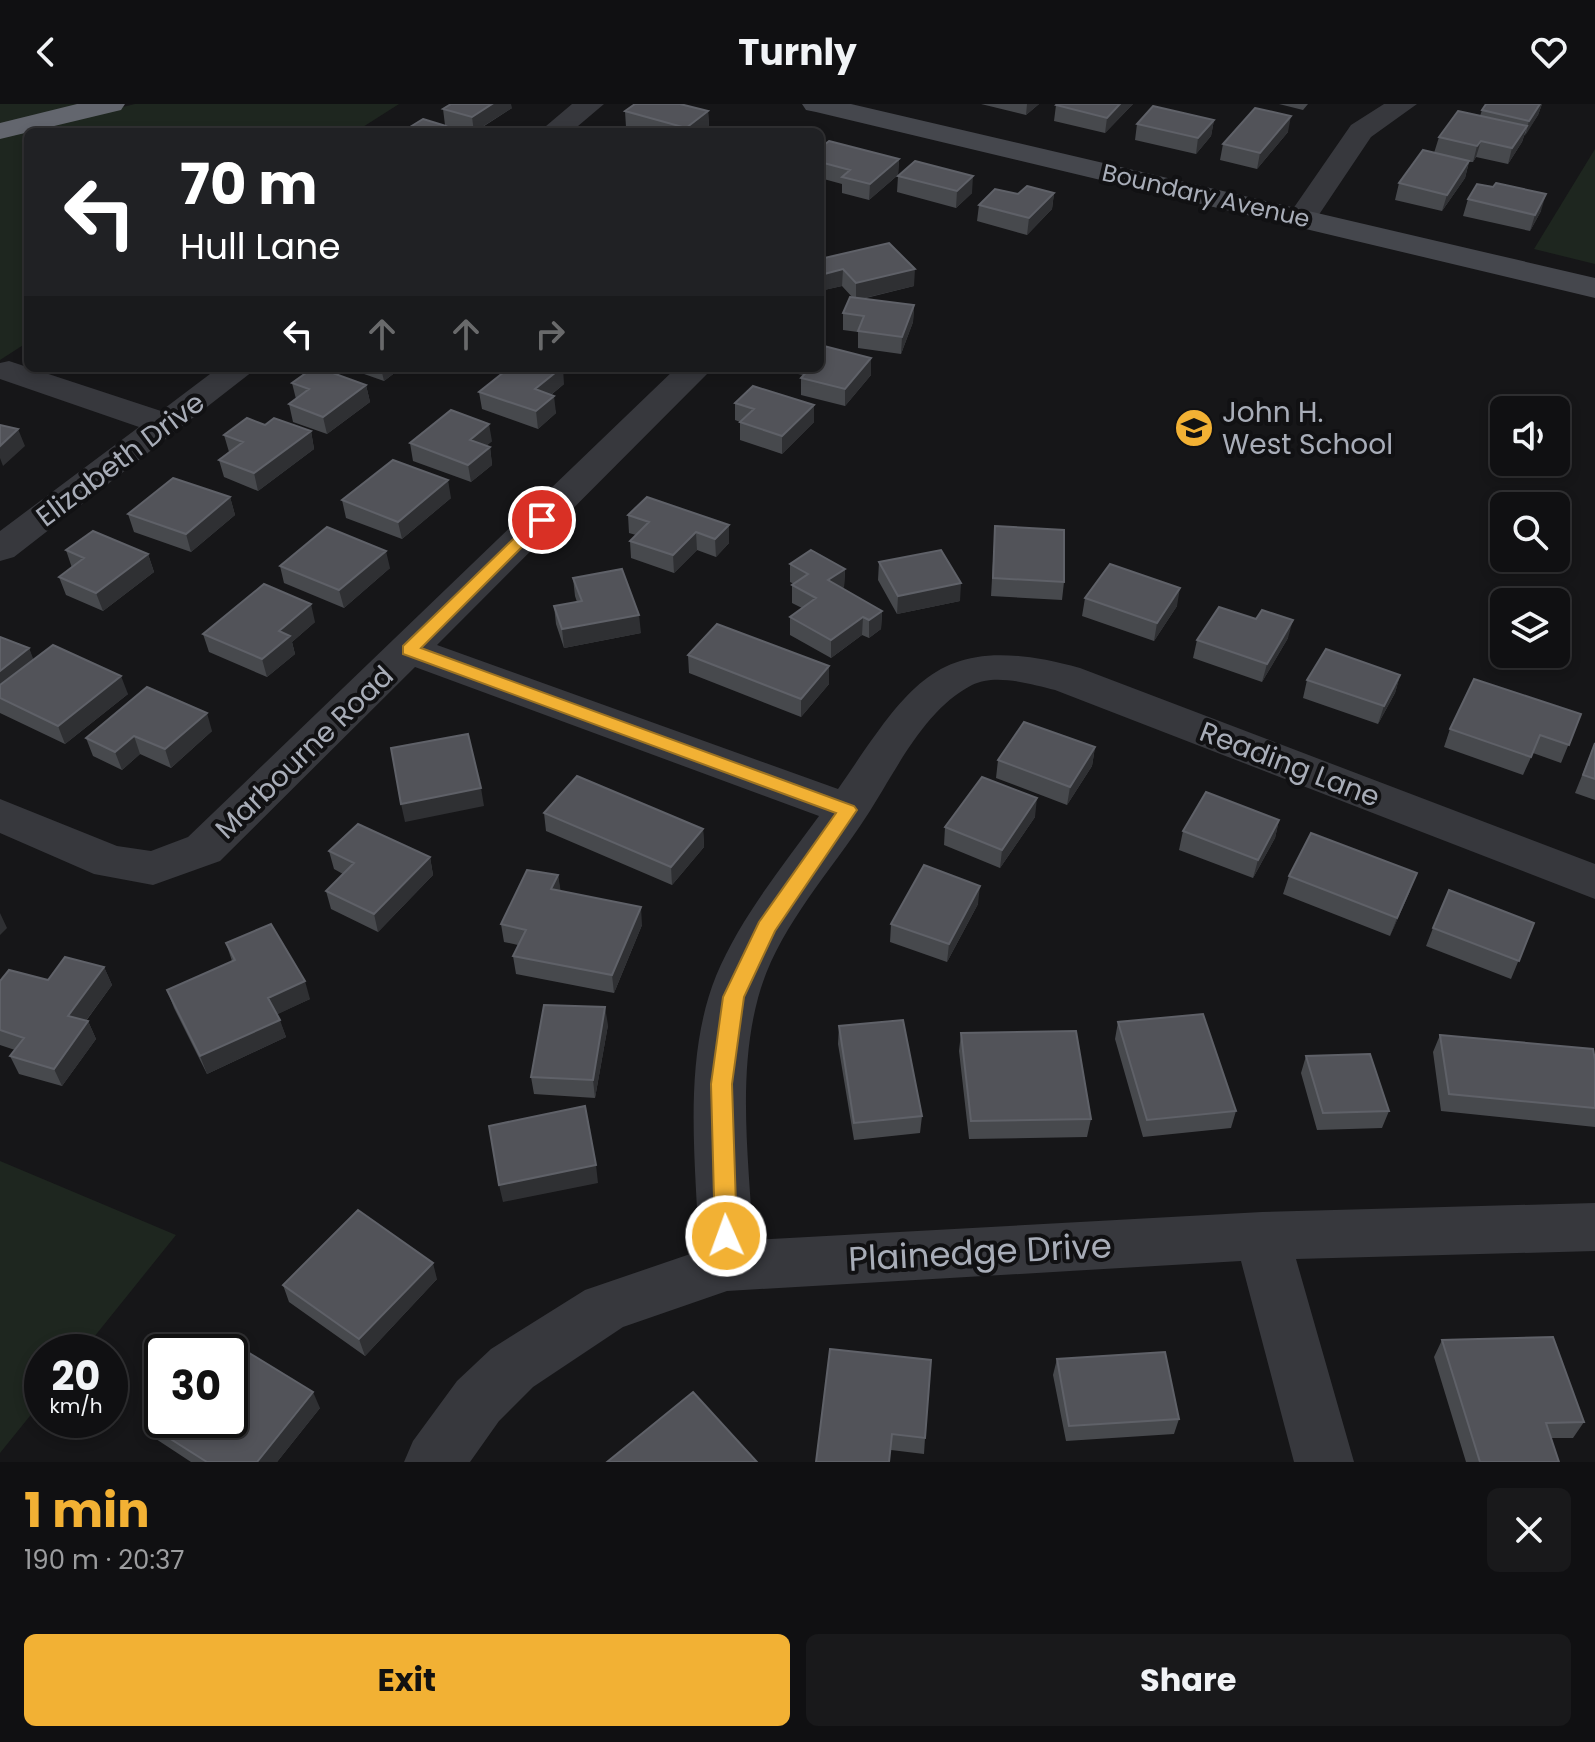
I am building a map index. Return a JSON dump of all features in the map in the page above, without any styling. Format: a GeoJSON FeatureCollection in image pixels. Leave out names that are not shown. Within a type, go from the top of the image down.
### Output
{"type":"FeatureCollection","features":[{"type":"Feature","properties":{"kind":"highway"},"geometry":{"type":"LineString","coordinates":[[0,131],[111,104]]}},
{"type":"Feature","properties":{"kind":"main road","name":"Boundary Avenue"},"geometry":{"type":"LineString","coordinates":[[816,104],[1595,288]]}},
{"type":"Feature","properties":{"kind":"street"},"geometry":{"type":"LineString","coordinates":[[558,128],[590,104]]}},
{"type":"Feature","properties":{"kind":"street"},"geometry":{"type":"LineString","coordinates":[[1301,219],[1361,131],[1403,104]]}},
{"type":"Feature","properties":{"kind":"street"},"geometry":{"type":"LineString","coordinates":[[9,371],[166,424]]}},
{"type":"Feature","properties":{"kind":"street","name":"Elizabeth Drive"},"geometry":{"type":"LineString","coordinates":[[0,549],[235,372]]}},
{"type":"Feature","properties":{"kind":"street","name":"Marbourne Road"},"geometry":{"type":"LineString","coordinates":[[0,815],[110,862],[153,868],[204,849],[692,372]]}},
{"type":"Feature","properties":{"kind":"street"},"geometry":{"type":"LineString","coordinates":[[409,650],[848,810]]}},
{"type":"Feature","properties":{"kind":"street","name":"Reading Lane"},"geometry":{"type":"LineString","coordinates":[[727,1266],[722,1084],[734,997],[766,927],[909,721],[947,681],[981,670],[1007,666],[1065,678],[1595,882]]}},
{"type":"Feature","properties":{"kind":"street","name":"Plainedge Drive"},"geometry":{"type":"LineString","coordinates":[[434,1462],[478,1401],[512,1368],[605,1308],[727,1266],[1262,1236],[1595,1227]]}},
{"type":"Feature","properties":{"kind":"street"},"geometry":{"type":"LineString","coordinates":[[1262,1236],[1324,1462]]}},
{"type":"Feature","properties":{"kind":"shaded area"},"geometry":{"type":"Polygon","coordinates":[[[0,104],[85,104],[0,124],[0,104]]]}},
{"type":"Feature","properties":{"kind":"shaded area"},"geometry":{"type":"Polygon","coordinates":[[[135,104],[399,104],[361,128],[37,128],[135,104]]]}},
{"type":"Feature","properties":{"kind":"shaded area"},"geometry":{"type":"Polygon","coordinates":[[[24,131],[24,345],[0,360],[0,137],[24,131]]]}},
{"type":"Feature","properties":{"kind":"shaded area"},"geometry":{"type":"Polygon","coordinates":[[[1595,149],[1595,264],[1534,249],[1595,149]]]}},
{"type":"Feature","properties":{"kind":"shaded area"},"geometry":{"type":"Polygon","coordinates":[[[0,1161],[176,1235],[96,1334],[24,1334],[24,1423],[0,1453],[0,1161]]]}},
{"type":"Feature","properties":{"kind":"building"},"geometry":{"type":"Polygon","coordinates":[[[451,104],[492,104],[472,117],[443,109],[451,104]]]}},
{"type":"Feature","properties":{"kind":"building"},"geometry":{"type":"Polygon","coordinates":[[[635,104],[680,104],[708,111],[686,128],[625,111],[635,104]]]}},
{"type":"Feature","properties":{"kind":"building"},"geometry":{"type":"Polygon","coordinates":[[[1057,104],[1120,104],[1107,118],[1057,104]]]}},
{"type":"Feature","properties":{"kind":"building"},"geometry":{"type":"Polygon","coordinates":[[[1486,104],[1540,104],[1529,121],[1482,110],[1486,104]]]}},
{"type":"Feature","properties":{"kind":"building"},"geometry":{"type":"Polygon","coordinates":[[[1153,106],[1214,120],[1198,138],[1137,124],[1153,106]]]}},
{"type":"Feature","properties":{"kind":"building"},"geometry":{"type":"Polygon","coordinates":[[[1255,108],[1291,116],[1260,153],[1223,144],[1255,108]]]}},
{"type":"Feature","properties":{"kind":"building"},"geometry":{"type":"Polygon","coordinates":[[[1458,111],[1527,126],[1512,148],[1481,141],[1477,146],[1439,137],[1458,111]]]}},
{"type":"Feature","properties":{"kind":"building"},"geometry":{"type":"Polygon","coordinates":[[[423,119],[453,128],[408,128],[423,119]]]}},
{"type":"Feature","properties":{"kind":"building"},"geometry":{"type":"Polygon","coordinates":[[[829,141],[899,159],[870,184],[842,177],[850,170],[824,163],[824,145],[829,141]]]}},
{"type":"Feature","properties":{"kind":"building"},"geometry":{"type":"Polygon","coordinates":[[[1423,150],[1469,161],[1447,195],[1399,183],[1423,150]]]}},
{"type":"Feature","properties":{"kind":"building"},"geometry":{"type":"Polygon","coordinates":[[[915,161],[973,176],[957,191],[898,176],[915,161]]]}},
{"type":"Feature","properties":{"kind":"building"},"geometry":{"type":"Polygon","coordinates":[[[1496,183],[1546,194],[1535,215],[1468,199],[1477,184],[1493,187],[1496,183]]]}},
{"type":"Feature","properties":{"kind":"building"},"geometry":{"type":"Polygon","coordinates":[[[1027,186],[1054,193],[1029,218],[979,205],[995,189],[1018,194],[1027,186]]]}},
{"type":"Feature","properties":{"kind":"building"},"geometry":{"type":"Polygon","coordinates":[[[889,243],[915,269],[856,283],[843,269],[824,274],[824,258],[889,243]]]}},
{"type":"Feature","properties":{"kind":"building"},"geometry":{"type":"Polygon","coordinates":[[[850,297],[914,305],[902,337],[858,331],[864,316],[843,313],[850,297]]]}},
{"type":"Feature","properties":{"kind":"building"},"geometry":{"type":"Polygon","coordinates":[[[824,346],[871,358],[845,389],[801,378],[806,372],[824,372],[824,346]]]}},
{"type":"Feature","properties":{"kind":"building"},"geometry":{"type":"Polygon","coordinates":[[[307,372],[330,372],[366,385],[323,417],[289,404],[309,389],[292,383],[307,372]]]}},
{"type":"Feature","properties":{"kind":"building"},"geometry":{"type":"Polygon","coordinates":[[[504,372],[556,372],[535,389],[554,396],[536,411],[479,392],[504,372]]]}},
{"type":"Feature","properties":{"kind":"building"},"geometry":{"type":"Polygon","coordinates":[[[753,386],[814,405],[782,436],[740,422],[754,409],[735,403],[753,386]]]}},
{"type":"Feature","properties":{"kind":"building"},"geometry":{"type":"Polygon","coordinates":[[[451,410],[489,424],[470,440],[490,447],[468,465],[410,443],[451,410]]]}},
{"type":"Feature","properties":{"kind":"building"},"geometry":{"type":"Polygon","coordinates":[[[247,418],[265,425],[274,418],[311,431],[254,473],[219,460],[243,442],[224,435],[247,418]]]}},
{"type":"Feature","properties":{"kind":"building"},"geometry":{"type":"Polygon","coordinates":[[[0,425],[18,429],[0,446],[0,425]]]}},
{"type":"Feature","properties":{"kind":"building"},"geometry":{"type":"Polygon","coordinates":[[[393,460],[448,480],[398,522],[342,500],[393,460]]]}},
{"type":"Feature","properties":{"kind":"building"},"geometry":{"type":"Polygon","coordinates":[[[173,478],[230,497],[186,534],[128,514],[173,478]]]}},
{"type":"Feature","properties":{"kind":"building"},"geometry":{"type":"Polygon","coordinates":[[[647,497],[729,525],[715,539],[696,532],[673,555],[630,541],[649,522],[628,515],[647,497]]]}},
{"type":"Feature","properties":{"kind":"building"},"geometry":{"type":"Polygon","coordinates":[[[995,526],[1064,530],[1064,582],[993,578],[995,526]]]}},
{"type":"Feature","properties":{"kind":"building"},"geometry":{"type":"Polygon","coordinates":[[[327,527],[386,551],[339,590],[280,566],[327,527]]]}},
{"type":"Feature","properties":{"kind":"building"},"geometry":{"type":"Polygon","coordinates":[[[93,531],[148,554],[96,593],[59,577],[84,558],[66,550],[93,531]]]}},
{"type":"Feature","properties":{"kind":"building"},"geometry":{"type":"Polygon","coordinates":[[[811,550],[845,569],[828,580],[882,611],[869,620],[863,617],[831,640],[790,617],[816,598],[792,585],[808,574],[790,564],[811,550]]]}},
{"type":"Feature","properties":{"kind":"building"},"geometry":{"type":"Polygon","coordinates":[[[941,550],[961,583],[898,596],[879,562],[941,550]]]}},
{"type":"Feature","properties":{"kind":"building"},"geometry":{"type":"Polygon","coordinates":[[[1110,564],[1180,588],[1157,623],[1085,598],[1110,564]]]}},
{"type":"Feature","properties":{"kind":"building"},"geometry":{"type":"Polygon","coordinates":[[[622,569],[639,615],[562,629],[554,606],[582,601],[573,578],[622,569]]]}},
{"type":"Feature","properties":{"kind":"building"},"geometry":{"type":"Polygon","coordinates":[[[264,584],[311,604],[279,631],[290,636],[262,659],[203,634],[264,584]]]}},
{"type":"Feature","properties":{"kind":"building"},"geometry":{"type":"Polygon","coordinates":[[[1219,607],[1256,619],[1262,610],[1293,620],[1267,664],[1197,640],[1219,607]]]}},
{"type":"Feature","properties":{"kind":"building"},"geometry":{"type":"Polygon","coordinates":[[[717,624],[829,666],[801,699],[688,655],[717,624]]]}},
{"type":"Feature","properties":{"kind":"building"},"geometry":{"type":"Polygon","coordinates":[[[0,637],[29,648],[0,671],[0,637]]]}},
{"type":"Feature","properties":{"kind":"building"},"geometry":{"type":"Polygon","coordinates":[[[53,645],[121,676],[58,726],[0,698],[0,685],[53,645]]]}},
{"type":"Feature","properties":{"kind":"building"},"geometry":{"type":"Polygon","coordinates":[[[1326,649],[1400,675],[1384,706],[1307,680],[1326,649]]]}},
{"type":"Feature","properties":{"kind":"building"},"geometry":{"type":"Polygon","coordinates":[[[1474,679],[1581,714],[1569,745],[1540,735],[1531,757],[1450,729],[1474,679]]]}},
{"type":"Feature","properties":{"kind":"building"},"geometry":{"type":"Polygon","coordinates":[[[147,687],[207,713],[165,749],[134,736],[115,752],[86,738],[147,687]]]}},
{"type":"Feature","properties":{"kind":"building"},"geometry":{"type":"Polygon","coordinates":[[[1024,722],[1095,747],[1070,787],[998,760],[1024,722]]]}},
{"type":"Feature","properties":{"kind":"building"},"geometry":{"type":"Polygon","coordinates":[[[468,734],[481,788],[401,804],[391,748],[468,734]]]}},
{"type":"Feature","properties":{"kind":"building"},"geometry":{"type":"Polygon","coordinates":[[[1595,743],[1595,779],[1583,775],[1595,743]]]}},
{"type":"Feature","properties":{"kind":"building"},"geometry":{"type":"Polygon","coordinates":[[[577,776],[703,829],[671,867],[544,813],[577,776]]]}},
{"type":"Feature","properties":{"kind":"building"},"geometry":{"type":"Polygon","coordinates":[[[982,777],[1037,798],[1002,850],[945,827],[982,777]]]}},
{"type":"Feature","properties":{"kind":"building"},"geometry":{"type":"Polygon","coordinates":[[[1206,792],[1279,820],[1258,860],[1183,831],[1206,792]]]}},
{"type":"Feature","properties":{"kind":"building"},"geometry":{"type":"Polygon","coordinates":[[[358,824],[430,857],[374,914],[326,891],[354,863],[329,851],[358,824]]]}},
{"type":"Feature","properties":{"kind":"building"},"geometry":{"type":"Polygon","coordinates":[[[1311,833],[1417,873],[1397,918],[1289,876],[1311,833]]]}},
{"type":"Feature","properties":{"kind":"building"},"geometry":{"type":"Polygon","coordinates":[[[924,865],[980,886],[949,944],[891,924],[924,865]]]}},
{"type":"Feature","properties":{"kind":"building"},"geometry":{"type":"Polygon","coordinates":[[[527,870],[558,875],[551,889],[641,907],[612,975],[513,956],[526,930],[501,924],[527,870]]]}},
{"type":"Feature","properties":{"kind":"building"},"geometry":{"type":"Polygon","coordinates":[[[1449,890],[1534,923],[1519,961],[1433,928],[1449,890]]]}},
{"type":"Feature","properties":{"kind":"building"},"geometry":{"type":"Polygon","coordinates":[[[271,924],[305,981],[268,998],[280,1020],[200,1056],[167,990],[235,960],[226,943],[271,924]]]}},
{"type":"Feature","properties":{"kind":"building"},"geometry":{"type":"Polygon","coordinates":[[[65,957],[104,967],[68,1016],[88,1021],[54,1069],[10,1056],[24,1038],[0,1030],[0,981],[9,970],[48,980],[65,957]]]}},
{"type":"Feature","properties":{"kind":"building"},"geometry":{"type":"Polygon","coordinates":[[[544,1005],[605,1007],[593,1080],[531,1077],[544,1005]]]}},
{"type":"Feature","properties":{"kind":"building"},"geometry":{"type":"Polygon","coordinates":[[[1203,1014],[1236,1111],[1147,1120],[1118,1022],[1203,1014]]]}},
{"type":"Feature","properties":{"kind":"building"},"geometry":{"type":"Polygon","coordinates":[[[903,1020],[922,1116],[854,1123],[839,1026],[903,1020]]]}},
{"type":"Feature","properties":{"kind":"building"},"geometry":{"type":"Polygon","coordinates":[[[1076,1031],[1091,1119],[971,1121],[961,1033],[1076,1031]]]}},
{"type":"Feature","properties":{"kind":"building"},"geometry":{"type":"Polygon","coordinates":[[[1440,1035],[1593,1049],[1595,1108],[1449,1094],[1440,1035]]]}},
{"type":"Feature","properties":{"kind":"building"},"geometry":{"type":"Polygon","coordinates":[[[1370,1054],[1389,1111],[1323,1113],[1306,1056],[1370,1054]]]}},
{"type":"Feature","properties":{"kind":"building"},"geometry":{"type":"Polygon","coordinates":[[[585,1106],[596,1165],[499,1185],[489,1126],[585,1106]]]}},
{"type":"Feature","properties":{"kind":"building"},"geometry":{"type":"Polygon","coordinates":[[[358,1210],[433,1263],[359,1339],[283,1285],[358,1210]]]}},
{"type":"Feature","properties":{"kind":"building"},"geometry":{"type":"Polygon","coordinates":[[[1553,1337],[1584,1422],[1546,1423],[1559,1462],[1480,1462],[1442,1340],[1553,1337]]]}},
{"type":"Feature","properties":{"kind":"building"},"geometry":{"type":"Polygon","coordinates":[[[830,1349],[931,1360],[925,1438],[892,1434],[889,1462],[816,1462],[830,1349]]]}},
{"type":"Feature","properties":{"kind":"building"},"geometry":{"type":"Polygon","coordinates":[[[248,1352],[313,1392],[257,1462],[207,1462],[169,1438],[248,1438],[248,1352]]]}},
{"type":"Feature","properties":{"kind":"building"},"geometry":{"type":"Polygon","coordinates":[[[1165,1352],[1179,1419],[1069,1426],[1057,1359],[1165,1352]]]}},
{"type":"Feature","properties":{"kind":"building"},"geometry":{"type":"Polygon","coordinates":[[[693,1392],[757,1462],[607,1462],[693,1392]]]}},
{"type":"Feature","properties":{"kind":"place","name":"John H. West School"},"geometry":{"type":"Point","coordinates":[1194,428]}},
{"type":"Feature","properties":{"kind":"route"},"geometry":{"type":"LineString","coordinates":[[542,520],[409,650],[848,810],[766,927],[734,997],[722,1084],[726,1236]]}}]}
